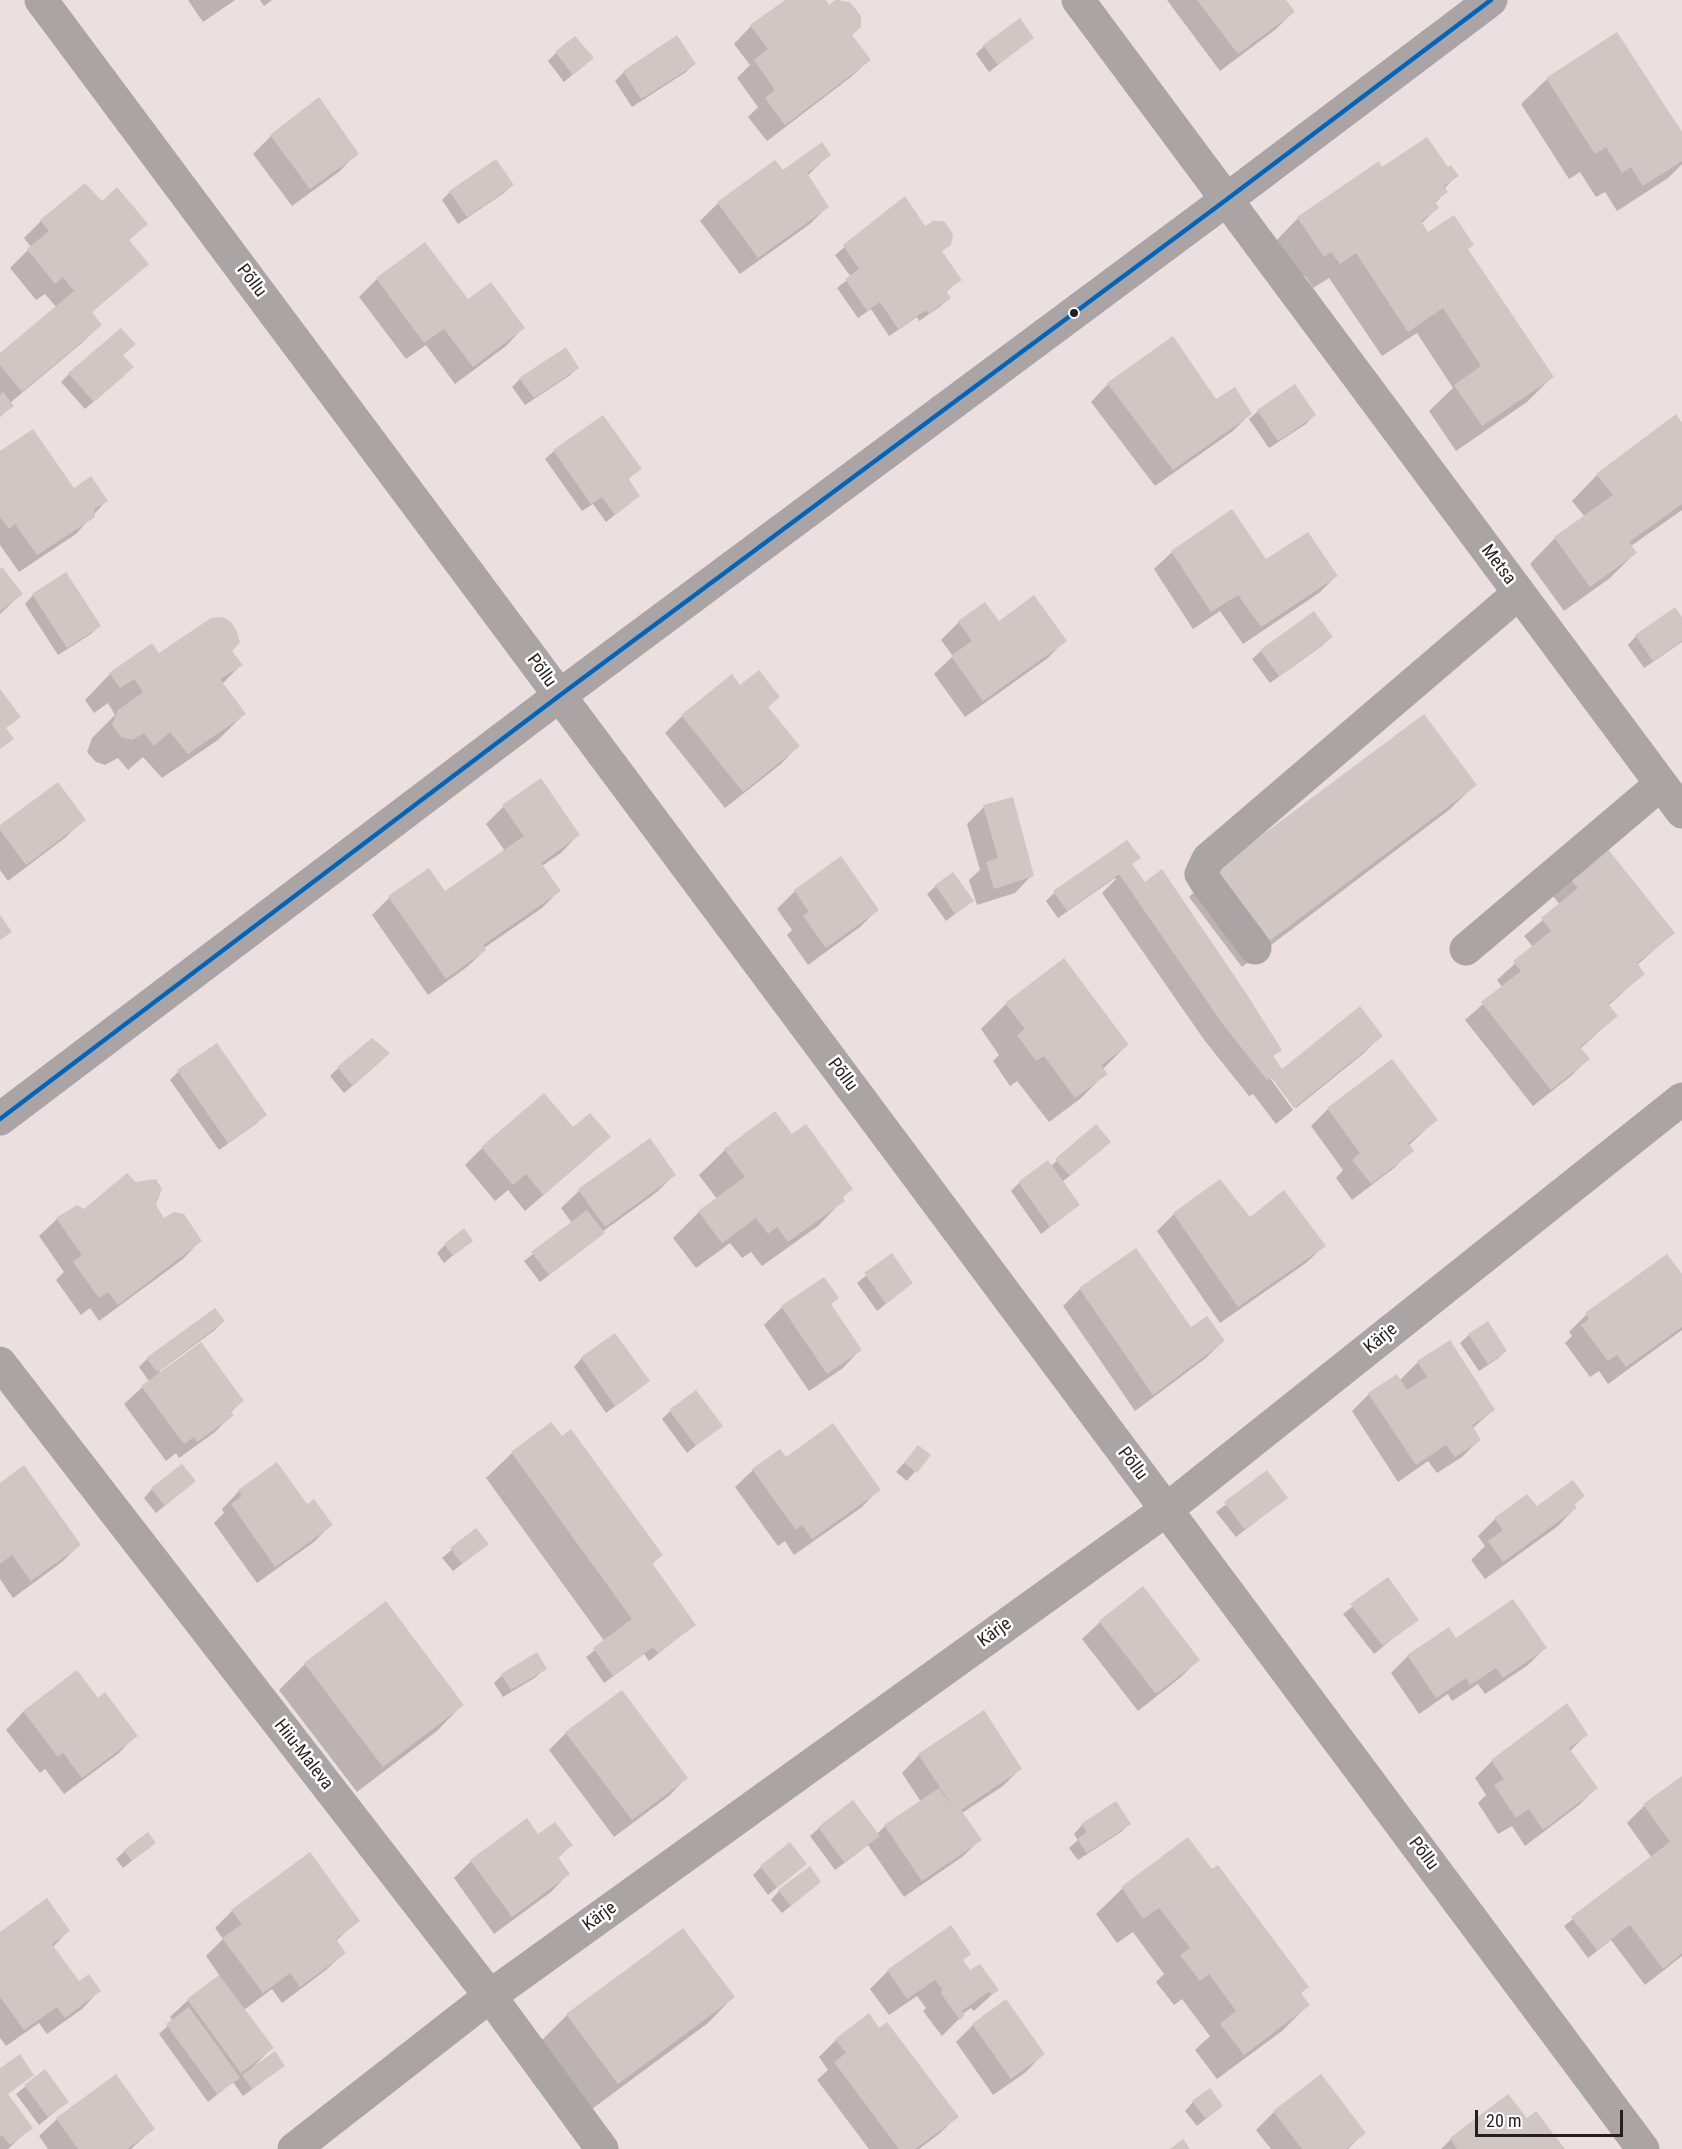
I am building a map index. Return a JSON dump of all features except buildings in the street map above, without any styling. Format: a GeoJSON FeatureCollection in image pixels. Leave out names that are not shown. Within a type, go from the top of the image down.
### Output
{"type":"FeatureCollection","features":[{"type":"Feature","properties":{"kind":"street","name":"Põllu"},"geometry":{"type":"LineString","coordinates":[[41,0],[1643,2149]]}},
{"type":"Feature","properties":{"kind":"street","name":"Metsa"},"geometry":{"type":"LineString","coordinates":[[1078,0],[1682,812]]}},
{"type":"Feature","properties":{"kind":"street"},"geometry":{"type":"LineString","coordinates":[[0,1119],[559,696],[1491,0]]}},
{"type":"Feature","properties":{"kind":"street"},"geometry":{"type":"LineString","coordinates":[[1255,948],[1201,874],[1208,859],[1519,593]]}},
{"type":"Feature","properties":{"kind":"street"},"geometry":{"type":"LineString","coordinates":[[1466,949],[1661,784]]}},
{"type":"Feature","properties":{"kind":"street","name":"Kärje"},"geometry":{"type":"LineString","coordinates":[[294,2149],[490,1996],[1166,1510],[1682,1099]]}},
{"type":"Feature","properties":{"kind":"street","name":"Hiiu-Maleva"},"geometry":{"type":"LineString","coordinates":[[0,1363],[490,1996],[602,2149]]}},
{"type":"Feature","properties":{"kind":"transit line"},"geometry":{"type":"LineString","coordinates":[[0,1119],[559,696],[1491,0]]}}]}
